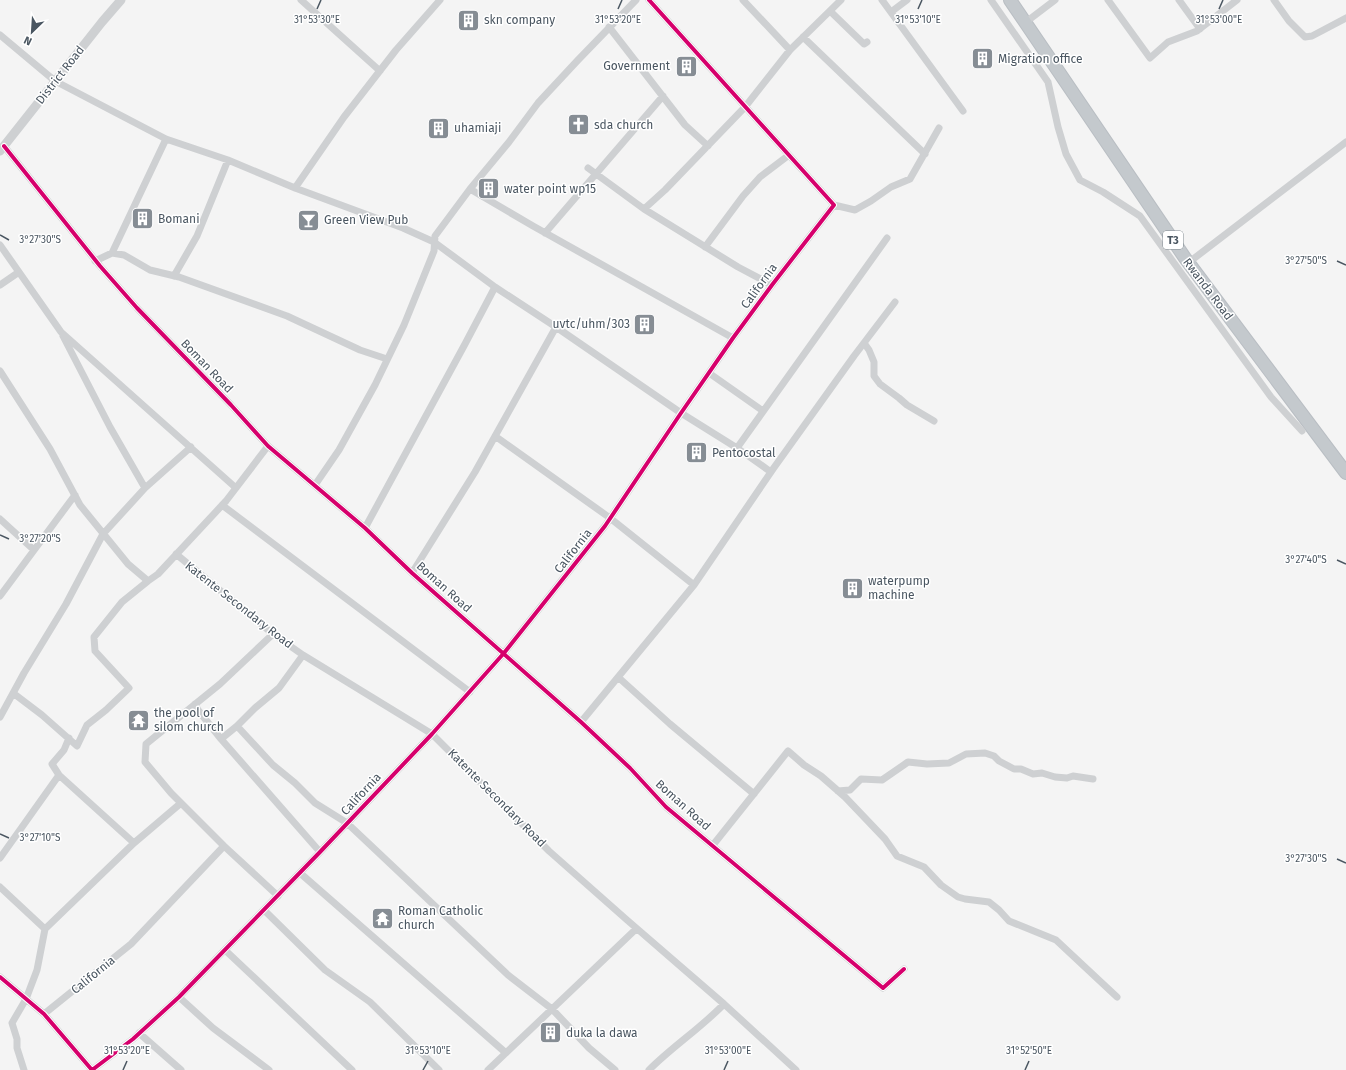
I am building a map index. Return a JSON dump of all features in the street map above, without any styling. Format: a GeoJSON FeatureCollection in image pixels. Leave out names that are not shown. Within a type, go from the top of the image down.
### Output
{"type":"FeatureCollection","features":[{"type":"Feature","properties":{"kind":"highway","name":"Rwanda Road"},"geometry":{"type":"LineString","coordinates":[[1010,0],[1188,263],[1346,473]]}},
{"type":"Feature","properties":{"kind":"street","name":"District Road"},"geometry":{"type":"LineString","coordinates":[[2,149],[121,0]]}},
{"type":"Feature","properties":{"kind":"street"},"geometry":{"type":"LineString","coordinates":[[301,0],[380,71]]}},
{"type":"Feature","properties":{"kind":"street"},"geometry":{"type":"LineString","coordinates":[[295,188],[344,116],[440,0]]}},
{"type":"Feature","properties":{"kind":"street"},"geometry":{"type":"LineString","coordinates":[[315,485],[339,450],[375,385],[404,325],[434,251],[435,236],[538,103],[636,0]]}},
{"type":"Feature","properties":{"kind":"street"},"geometry":{"type":"LineString","coordinates":[[649,0],[834,205],[855,210],[891,187],[910,179],[939,128]]}},
{"type":"Feature","properties":{"kind":"street"},"geometry":{"type":"LineString","coordinates":[[745,0],[790,50]]}},
{"type":"Feature","properties":{"kind":"street"},"geometry":{"type":"LineString","coordinates":[[644,210],[745,107],[790,50],[841,0]]}},
{"type":"Feature","properties":{"kind":"street"},"geometry":{"type":"LineString","coordinates":[[882,0],[963,111]]}},
{"type":"Feature","properties":{"kind":"street"},"geometry":{"type":"LineString","coordinates":[[891,12],[908,0]]}},
{"type":"Feature","properties":{"kind":"street"},"geometry":{"type":"LineString","coordinates":[[991,0],[1048,82],[1058,127],[1066,154],[1080,180],[1103,192],[1140,216],[1271,397],[1302,432]]}},
{"type":"Feature","properties":{"kind":"street"},"geometry":{"type":"LineString","coordinates":[[1026,22],[1055,0]]}},
{"type":"Feature","properties":{"kind":"street"},"geometry":{"type":"LineString","coordinates":[[1108,0],[1150,58],[1168,42],[1200,29],[1237,0]]}},
{"type":"Feature","properties":{"kind":"street"},"geometry":{"type":"LineString","coordinates":[[1179,0],[1200,29]]}},
{"type":"Feature","properties":{"kind":"street"},"geometry":{"type":"LineString","coordinates":[[1274,0],[1289,21],[1305,37],[1312,36],[1346,18]]}},
{"type":"Feature","properties":{"kind":"street"},"geometry":{"type":"LineString","coordinates":[[830,11],[857,39],[864,44],[867,42]]}},
{"type":"Feature","properties":{"kind":"street"},"geometry":{"type":"LineString","coordinates":[[609,27],[685,125],[708,146]]}},
{"type":"Feature","properties":{"kind":"street"},"geometry":{"type":"LineString","coordinates":[[0,35],[56,81],[166,139],[228,160],[295,188],[403,228],[434,242],[495,287],[556,327],[681,414],[737,448],[771,472]]}},
{"type":"Feature","properties":{"kind":"street"},"geometry":{"type":"LineString","coordinates":[[803,37],[925,154]]}},
{"type":"Feature","properties":{"kind":"street"},"geometry":{"type":"LineString","coordinates":[[545,233],[663,96]]}},
{"type":"Feature","properties":{"kind":"street"},"geometry":{"type":"LineString","coordinates":[[112,253],[166,139]]}},
{"type":"Feature","properties":{"kind":"street"},"geometry":{"type":"LineString","coordinates":[[1188,263],[1346,142]]}},
{"type":"Feature","properties":{"kind":"street","name":"Boman Road"},"geometry":{"type":"LineString","coordinates":[[2,149],[95,261],[137,308],[231,405],[268,446],[364,528],[412,573],[582,722],[630,768],[666,807],[883,988],[904,969]]}},
{"type":"Feature","properties":{"kind":"street"},"geometry":{"type":"LineString","coordinates":[[705,247],[743,196],[760,177],[789,156]]}},
{"type":"Feature","properties":{"kind":"street"},"geometry":{"type":"LineString","coordinates":[[174,276],[198,236],[228,160]]}},
{"type":"Feature","properties":{"kind":"street"},"geometry":{"type":"LineString","coordinates":[[588,168],[644,210],[772,285]]}},
{"type":"Feature","properties":{"kind":"street"},"geometry":{"type":"LineString","coordinates":[[470,189],[545,233],[733,338]]}},
{"type":"Feature","properties":{"kind":"street","name":"California"},"geometry":{"type":"LineString","coordinates":[[92,1070],[139,1033],[179,997],[278,896],[432,734],[504,653],[610,518],[733,338],[834,205]]}},
{"type":"Feature","properties":{"kind":"street"},"geometry":{"type":"LineString","coordinates":[[737,448],[886,238]]}},
{"type":"Feature","properties":{"kind":"street"},"geometry":{"type":"LineString","coordinates":[[0,245],[61,332],[110,427],[145,488]]}},
{"type":"Feature","properties":{"kind":"street"},"geometry":{"type":"LineString","coordinates":[[95,261],[112,253],[124,255],[150,270],[174,276],[287,316],[360,350],[387,359]]}},
{"type":"Feature","properties":{"kind":"street"},"geometry":{"type":"LineString","coordinates":[[0,285],[19,272]]}},
{"type":"Feature","properties":{"kind":"street"},"geometry":{"type":"LineString","coordinates":[[364,528],[462,351],[495,287]]}},
{"type":"Feature","properties":{"kind":"street"},"geometry":{"type":"LineString","coordinates":[[582,722],[694,585],[771,472],[895,302]]}},
{"type":"Feature","properties":{"kind":"street"},"geometry":{"type":"LineString","coordinates":[[412,573],[475,472],[556,327]]}},
{"type":"Feature","properties":{"kind":"street"},"geometry":{"type":"LineString","coordinates":[[61,332],[236,488]]}},
{"type":"Feature","properties":{"kind":"street"},"geometry":{"type":"LineString","coordinates":[[864,343],[870,350],[874,362],[874,376],[880,384],[907,405],[934,421]]}},
{"type":"Feature","properties":{"kind":"street"},"geometry":{"type":"LineString","coordinates":[[0,371],[50,449],[80,505],[128,564],[148,581]]}},
{"type":"Feature","properties":{"kind":"street"},"geometry":{"type":"LineString","coordinates":[[709,373],[763,411]]}},
{"type":"Feature","properties":{"kind":"street"},"geometry":{"type":"LineString","coordinates":[[495,436],[610,518],[694,585]]}},
{"type":"Feature","properties":{"kind":"street"},"geometry":{"type":"LineString","coordinates":[[13,693],[42,715],[77,746],[87,725],[106,710],[129,688],[96,651],[94,637],[122,602],[158,574],[222,505],[268,446]]}},
{"type":"Feature","properties":{"kind":"street"},"geometry":{"type":"LineString","coordinates":[[0,717],[66,604],[103,534],[145,488],[191,447]]}},
{"type":"Feature","properties":{"kind":"street"},"geometry":{"type":"LineString","coordinates":[[0,596],[75,496]]}},
{"type":"Feature","properties":{"kind":"street"},"geometry":{"type":"LineString","coordinates":[[222,505],[470,692]]}},
{"type":"Feature","properties":{"kind":"street"},"geometry":{"type":"LineString","coordinates":[[0,518],[34,550]]}},
{"type":"Feature","properties":{"kind":"street","name":"Katente Secondary Road"},"geometry":{"type":"LineString","coordinates":[[176,554],[272,634],[303,655],[432,734],[550,851],[636,929],[724,1004],[796,1070]]}},
{"type":"Feature","properties":{"kind":"street"},"geometry":{"type":"LineString","coordinates":[[272,634],[220,684],[146,744],[145,762],[171,793],[224,846],[278,896]]}},
{"type":"Feature","properties":{"kind":"street"},"geometry":{"type":"LineString","coordinates":[[221,739],[279,688],[303,655]]}},
{"type":"Feature","properties":{"kind":"street"},"geometry":{"type":"LineString","coordinates":[[618,677],[670,724],[754,794]]}},
{"type":"Feature","properties":{"kind":"street"},"geometry":{"type":"LineString","coordinates":[[195,704],[221,739],[320,852]]}},
{"type":"Feature","properties":{"kind":"street"},"geometry":{"type":"LineString","coordinates":[[237,726],[273,765],[295,783],[315,803],[347,823],[508,975],[552,1010],[589,1048],[614,1070]]}},
{"type":"Feature","properties":{"kind":"street"},"geometry":{"type":"LineString","coordinates":[[69,738],[64,750],[52,764],[59,775],[134,843]]}},
{"type":"Feature","properties":{"kind":"street"},"geometry":{"type":"LineString","coordinates":[[713,845],[788,751],[838,791],[865,816],[885,839],[897,856],[924,867],[941,884],[958,897],[989,902],[999,910],[1009,922],[1056,940],[1117,997]]}},
{"type":"Feature","properties":{"kind":"street"},"geometry":{"type":"LineString","coordinates":[[838,791],[850,790],[861,779],[882,780],[908,762],[927,764],[949,763],[966,754],[985,753],[994,756],[999,761],[1014,769],[1021,769],[1033,774],[1042,773],[1055,777],[1067,778],[1073,776],[1093,779]]}},
{"type":"Feature","properties":{"kind":"street"},"geometry":{"type":"LineString","coordinates":[[0,858],[59,775]]}},
{"type":"Feature","properties":{"kind":"street"},"geometry":{"type":"LineString","coordinates":[[24,1070],[17,1048],[17,1039],[12,1023],[26,999],[37,970],[44,929],[134,843],[181,803]]}},
{"type":"Feature","properties":{"kind":"street","name":"California"},"geometry":{"type":"LineString","coordinates":[[44,1014],[131,944],[224,846]]}},
{"type":"Feature","properties":{"kind":"street"},"geometry":{"type":"LineString","coordinates":[[300,873],[506,1053]]}},
{"type":"Feature","properties":{"kind":"street"},"geometry":{"type":"LineString","coordinates":[[0,887],[44,929]]}},
{"type":"Feature","properties":{"kind":"street"},"geometry":{"type":"LineString","coordinates":[[264,910],[325,970],[370,1002],[439,1070]]}},
{"type":"Feature","properties":{"kind":"street"},"geometry":{"type":"LineString","coordinates":[[488,1070],[636,929]]}},
{"type":"Feature","properties":{"kind":"street"},"geometry":{"type":"LineString","coordinates":[[225,950],[352,1070]]}},
{"type":"Feature","properties":{"kind":"street"},"geometry":{"type":"LineString","coordinates":[[0,977],[44,1014],[92,1070]]}},
{"type":"Feature","properties":{"kind":"street"},"geometry":{"type":"LineString","coordinates":[[179,997],[213,1028],[269,1070]]}},
{"type":"Feature","properties":{"kind":"street"},"geometry":{"type":"LineString","coordinates":[[649,1070],[661,1058],[709,1020],[724,1004]]}},
{"type":"Feature","properties":{"kind":"street"},"geometry":{"type":"LineString","coordinates":[[139,1033],[181,1070]]}},
{"type":"Feature","properties":{"kind":"cycle path"},"geometry":{"type":"LineString","coordinates":[[0,977],[44,1014],[92,1070],[133,1039],[179,997],[432,734],[504,653],[605,526],[733,338],[834,205],[649,0]]}},
{"type":"Feature","properties":{"kind":"cycle path"},"geometry":{"type":"LineString","coordinates":[[4,146],[100,266],[137,308],[231,405],[268,446],[365,528],[412,573],[581,722],[630,768],[666,807],[883,988],[904,969]]}},
{"type":"Feature","properties":{"kind":"place","name":"skn company"},"geometry":{"type":"Point","coordinates":[469,20]}},
{"type":"Feature","properties":{"kind":"place","name":"Migration office"},"geometry":{"type":"Point","coordinates":[983,59]}},
{"type":"Feature","properties":{"kind":"place","name":"Government"},"geometry":{"type":"Point","coordinates":[686,66]}},
{"type":"Feature","properties":{"kind":"place","name":"sda church"},"geometry":{"type":"Point","coordinates":[578,125]}},
{"type":"Feature","properties":{"kind":"place","name":"uhamiaji"},"geometry":{"type":"Point","coordinates":[439,128]}},
{"type":"Feature","properties":{"kind":"place","name":"water point wp15"},"geometry":{"type":"Point","coordinates":[488,189]}},
{"type":"Feature","properties":{"kind":"place","name":"Bomani"},"geometry":{"type":"Point","coordinates":[143,219]}},
{"type":"Feature","properties":{"kind":"place","name":"Green View Pub"},"geometry":{"type":"Point","coordinates":[309,220]}},
{"type":"Feature","properties":{"kind":"place","name":"uvtc/uhm/303"},"geometry":{"type":"Point","coordinates":[645,324]}},
{"type":"Feature","properties":{"kind":"place","name":"Pentocostal"},"geometry":{"type":"Point","coordinates":[696,453]}},
{"type":"Feature","properties":{"kind":"place","name":"waterpump machine"},"geometry":{"type":"Point","coordinates":[852,588]}},
{"type":"Feature","properties":{"kind":"place","name":"the pool of silom church"},"geometry":{"type":"Point","coordinates":[139,720]}},
{"type":"Feature","properties":{"kind":"place","name":"Roman Catholic church"},"geometry":{"type":"Point","coordinates":[383,918]}},
{"type":"Feature","properties":{"kind":"place","name":"duka la dawa"},"geometry":{"type":"Point","coordinates":[551,1033]}}]}
